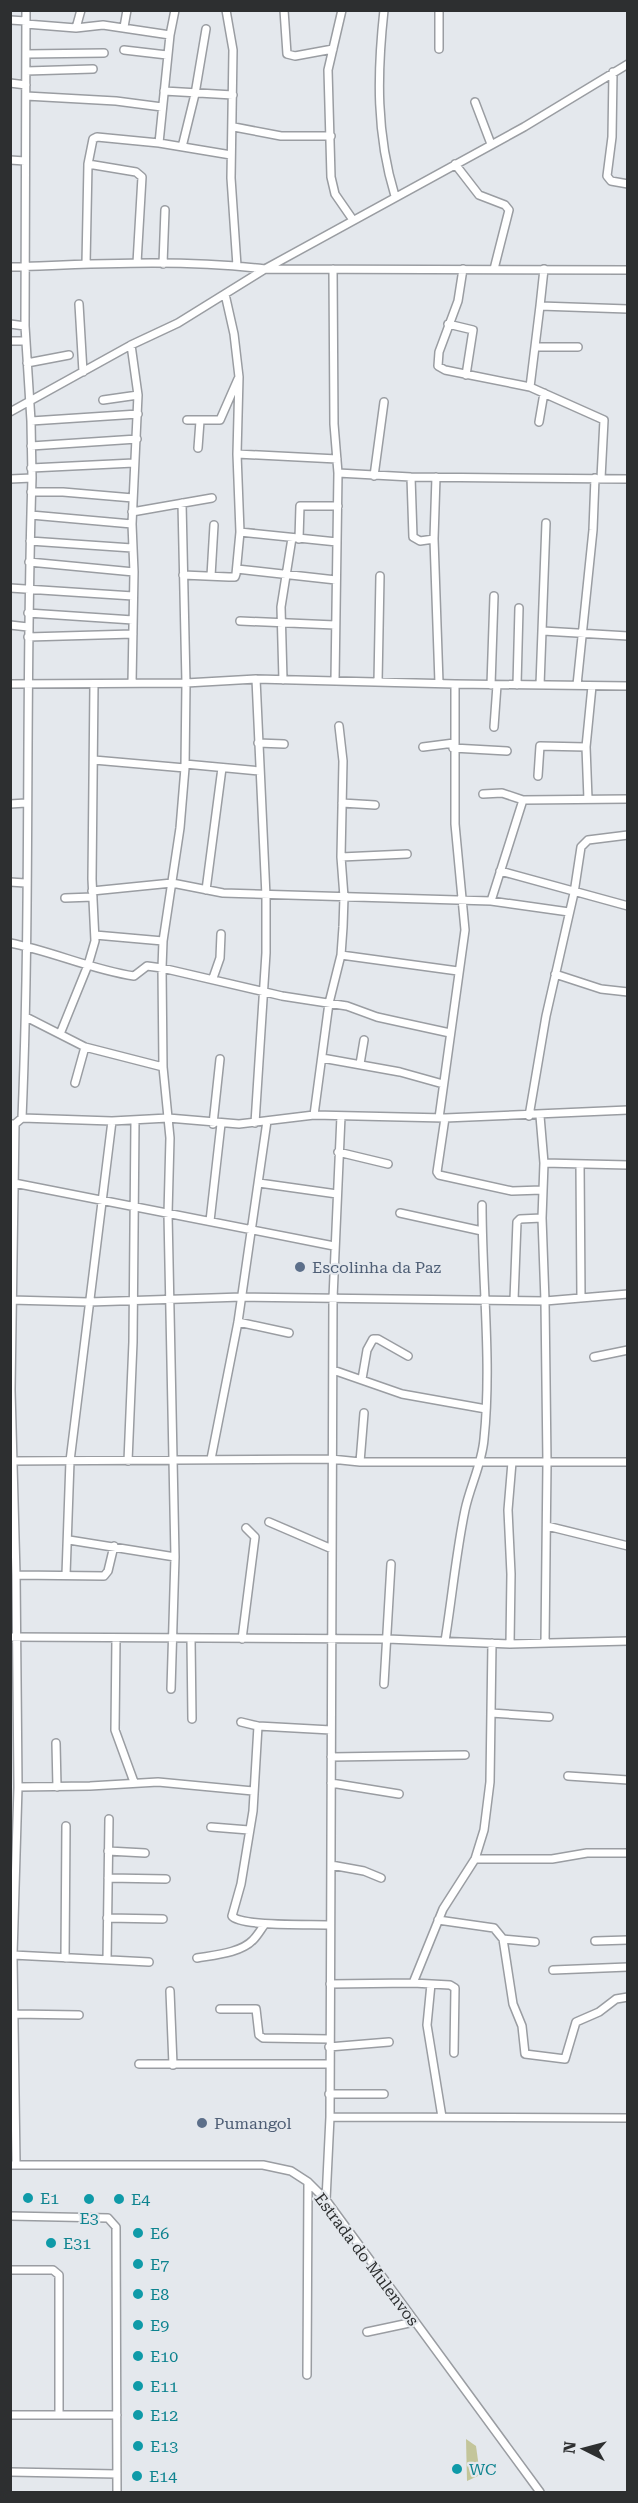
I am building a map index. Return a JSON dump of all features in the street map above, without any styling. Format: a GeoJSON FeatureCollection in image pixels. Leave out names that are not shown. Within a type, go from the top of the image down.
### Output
{"type":"FeatureCollection","features":[{"type":"Feature","properties":{"kind":"street"},"geometry":{"type":"LineString","coordinates":[[22,1118],[26,1017],[28,613],[32,478],[24,266],[26,10]]}},
{"type":"Feature","properties":{"kind":"street"},"geometry":{"type":"LineString","coordinates":[[76,28],[81,10]]}},
{"type":"Feature","properties":{"kind":"street"},"geometry":{"type":"LineString","coordinates":[[124,27],[127,10]]}},
{"type":"Feature","properties":{"kind":"street"},"geometry":{"type":"LineString","coordinates":[[159,143],[170,35],[175,10]]}},
{"type":"Feature","properties":{"kind":"street"},"geometry":{"type":"LineString","coordinates":[[226,10],[233,50],[234,127],[231,156],[237,266]]}},
{"type":"Feature","properties":{"kind":"street"},"geometry":{"type":"LineString","coordinates":[[284,10],[287,54],[290,57],[333,49]]}},
{"type":"Feature","properties":{"kind":"street"},"geometry":{"type":"LineString","coordinates":[[342,10],[328,70],[333,187],[353,220]]}},
{"type":"Feature","properties":{"kind":"street"},"geometry":{"type":"LineString","coordinates":[[384,10],[380,46],[380,126],[386,166],[395,196]]}},
{"type":"Feature","properties":{"kind":"street"},"geometry":{"type":"LineString","coordinates":[[438,10],[439,49]]}},
{"type":"Feature","properties":{"kind":"street"},"geometry":{"type":"LineString","coordinates":[[10,20],[76,28],[103,25],[170,35]]}},
{"type":"Feature","properties":{"kind":"street"},"geometry":{"type":"LineString","coordinates":[[182,147],[195,94],[206,29]]}},
{"type":"Feature","properties":{"kind":"street"},"geometry":{"type":"LineString","coordinates":[[124,50],[168,55]]}},
{"type":"Feature","properties":{"kind":"street"},"geometry":{"type":"LineString","coordinates":[[26,54],[104,52]]}},
{"type":"Feature","properties":{"kind":"street"},"geometry":{"type":"LineString","coordinates":[[10,412],[131,345],[178,323],[265,269],[491,144],[627,64]]}},
{"type":"Feature","properties":{"kind":"street"},"geometry":{"type":"LineString","coordinates":[[26,71],[93,69]]}},
{"type":"Feature","properties":{"kind":"street"},"geometry":{"type":"LineString","coordinates":[[613,72],[612,137],[607,176],[611,181],[627,184]]}},
{"type":"Feature","properties":{"kind":"street"},"geometry":{"type":"LineString","coordinates":[[10,83],[26,85]]}},
{"type":"Feature","properties":{"kind":"street"},"geometry":{"type":"LineString","coordinates":[[164,91],[233,95]]}},
{"type":"Feature","properties":{"kind":"street"},"geometry":{"type":"LineString","coordinates":[[26,96],[116,101],[162,107]]}},
{"type":"Feature","properties":{"kind":"street"},"geometry":{"type":"LineString","coordinates":[[475,102],[491,144]]}},
{"type":"Feature","properties":{"kind":"street"},"geometry":{"type":"LineString","coordinates":[[234,127],[282,136],[331,136]]}},
{"type":"Feature","properties":{"kind":"street"},"geometry":{"type":"LineString","coordinates":[[86,264],[88,164],[91,143],[97,137],[159,143],[231,156]]}},
{"type":"Feature","properties":{"kind":"street"},"geometry":{"type":"LineString","coordinates":[[10,160],[25,161]]}},
{"type":"Feature","properties":{"kind":"street"},"geometry":{"type":"LineString","coordinates":[[88,164],[136,172],[142,177],[136,263]]}},
{"type":"Feature","properties":{"kind":"street"},"geometry":{"type":"LineString","coordinates":[[454,164],[479,195],[505,205],[509,210],[494,269]]}},
{"type":"Feature","properties":{"kind":"street"},"geometry":{"type":"LineString","coordinates":[[164,264],[165,210]]}},
{"type":"Feature","properties":{"kind":"street"},"geometry":{"type":"LineString","coordinates":[[10,267],[136,263],[265,269],[627,270]]}},
{"type":"Feature","properties":{"kind":"street"},"geometry":{"type":"LineString","coordinates":[[333,269],[334,424],[338,473],[335,681]]}},
{"type":"Feature","properties":{"kind":"street"},"geometry":{"type":"LineString","coordinates":[[463,269],[458,301],[437,357],[438,366],[466,375],[530,387],[603,420],[577,685]]}},
{"type":"Feature","properties":{"kind":"street"},"geometry":{"type":"LineString","coordinates":[[530,387],[544,269]]}},
{"type":"Feature","properties":{"kind":"street"},"geometry":{"type":"LineString","coordinates":[[183,575],[235,577],[237,569],[240,532],[237,454],[239,376],[234,334],[225,294]]}},
{"type":"Feature","properties":{"kind":"street"},"geometry":{"type":"LineString","coordinates":[[79,304],[83,372]]}},
{"type":"Feature","properties":{"kind":"street"},"geometry":{"type":"LineString","coordinates":[[540,306],[627,309]]}},
{"type":"Feature","properties":{"kind":"street"},"geometry":{"type":"LineString","coordinates":[[10,324],[25,326]]}},
{"type":"Feature","properties":{"kind":"street"},"geometry":{"type":"LineString","coordinates":[[448,324],[473,330],[466,375]]}},
{"type":"Feature","properties":{"kind":"street"},"geometry":{"type":"LineString","coordinates":[[10,341],[26,341]]}},
{"type":"Feature","properties":{"kind":"street"},"geometry":{"type":"LineString","coordinates":[[131,345],[138,395],[132,512],[134,572],[132,683]]}},
{"type":"Feature","properties":{"kind":"street"},"geometry":{"type":"LineString","coordinates":[[535,347],[578,347]]}},
{"type":"Feature","properties":{"kind":"street"},"geometry":{"type":"LineString","coordinates":[[27,363],[69,355]]}},
{"type":"Feature","properties":{"kind":"street"},"geometry":{"type":"LineString","coordinates":[[187,420],[220,420],[239,376]]}},
{"type":"Feature","properties":{"kind":"street"},"geometry":{"type":"LineString","coordinates":[[539,422],[544,393]]}},
{"type":"Feature","properties":{"kind":"street"},"geometry":{"type":"LineString","coordinates":[[103,400],[138,395]]}},
{"type":"Feature","properties":{"kind":"street"},"geometry":{"type":"LineString","coordinates":[[374,476],[384,402]]}},
{"type":"Feature","properties":{"kind":"street"},"geometry":{"type":"LineString","coordinates":[[31,421],[138,414]]}},
{"type":"Feature","properties":{"kind":"street"},"geometry":{"type":"LineString","coordinates":[[198,448],[200,421]]}},
{"type":"Feature","properties":{"kind":"street"},"geometry":{"type":"LineString","coordinates":[[31,446],[137,439]]}},
{"type":"Feature","properties":{"kind":"street"},"geometry":{"type":"LineString","coordinates":[[237,454],[337,459]]}},
{"type":"Feature","properties":{"kind":"street"},"geometry":{"type":"LineString","coordinates":[[31,468],[134,463]]}},
{"type":"Feature","properties":{"kind":"street"},"geometry":{"type":"LineString","coordinates":[[338,473],[411,477],[627,479]]}},
{"type":"Feature","properties":{"kind":"street"},"geometry":{"type":"LineString","coordinates":[[411,477],[413,537],[420,541],[434,539]]}},
{"type":"Feature","properties":{"kind":"street"},"geometry":{"type":"LineString","coordinates":[[436,477],[434,539],[439,683]]}},
{"type":"Feature","properties":{"kind":"street"},"geometry":{"type":"LineString","coordinates":[[10,479],[32,478]]}},
{"type":"Feature","properties":{"kind":"street"},"geometry":{"type":"LineString","coordinates":[[31,492],[63,492],[133,498]]}},
{"type":"Feature","properties":{"kind":"street"},"geometry":{"type":"LineString","coordinates":[[132,512],[212,498]]}},
{"type":"Feature","properties":{"kind":"street"},"geometry":{"type":"LineString","coordinates":[[171,1689],[175,1557],[168,1214],[170,1138],[163,1067],[162,968],[163,941],[180,828],[185,766],[186,683],[182,503]]}},
{"type":"Feature","properties":{"kind":"street"},"geometry":{"type":"LineString","coordinates":[[283,680],[282,597],[296,538],[300,506],[338,506]]}},
{"type":"Feature","properties":{"kind":"street"},"geometry":{"type":"LineString","coordinates":[[31,515],[132,524]]}},
{"type":"Feature","properties":{"kind":"street"},"geometry":{"type":"LineString","coordinates":[[540,685],[546,523]]}},
{"type":"Feature","properties":{"kind":"street"},"geometry":{"type":"LineString","coordinates":[[211,576],[214,525]]}},
{"type":"Feature","properties":{"kind":"street"},"geometry":{"type":"LineString","coordinates":[[240,532],[337,542]]}},
{"type":"Feature","properties":{"kind":"street"},"geometry":{"type":"LineString","coordinates":[[30,541],[132,548]]}},
{"type":"Feature","properties":{"kind":"street"},"geometry":{"type":"LineString","coordinates":[[29,561],[134,572]]}},
{"type":"Feature","properties":{"kind":"street"},"geometry":{"type":"LineString","coordinates":[[237,569],[336,580]]}},
{"type":"Feature","properties":{"kind":"street"},"geometry":{"type":"LineString","coordinates":[[378,682],[380,576]]}},
{"type":"Feature","properties":{"kind":"street"},"geometry":{"type":"LineString","coordinates":[[10,588],[133,596]]}},
{"type":"Feature","properties":{"kind":"street"},"geometry":{"type":"LineString","coordinates":[[494,596],[494,727]]}},
{"type":"Feature","properties":{"kind":"street"},"geometry":{"type":"LineString","coordinates":[[517,685],[519,608]]}},
{"type":"Feature","properties":{"kind":"street"},"geometry":{"type":"LineString","coordinates":[[28,613],[133,620]]}},
{"type":"Feature","properties":{"kind":"street"},"geometry":{"type":"LineString","coordinates":[[240,621],[335,625]]}},
{"type":"Feature","properties":{"kind":"street"},"geometry":{"type":"LineString","coordinates":[[10,625],[28,627]]}},
{"type":"Feature","properties":{"kind":"street"},"geometry":{"type":"LineString","coordinates":[[543,631],[627,636]]}},
{"type":"Feature","properties":{"kind":"street"},"geometry":{"type":"LineString","coordinates":[[28,637],[133,634]]}},
{"type":"Feature","properties":{"kind":"street"},"geometry":{"type":"LineString","coordinates":[[255,1123],[264,992],[266,896],[256,679]]}},
{"type":"Feature","properties":{"kind":"street"},"geometry":{"type":"LineString","coordinates":[[10,684],[186,683],[256,679],[627,686]]}},
{"type":"Feature","properties":{"kind":"street"},"geometry":{"type":"LineString","coordinates":[[60,1034],[88,965],[95,935],[92,894],[94,684]]}},
{"type":"Feature","properties":{"kind":"street"},"geometry":{"type":"LineString","coordinates":[[455,684],[453,746],[455,824],[465,930],[443,1084],[437,1172],[439,1175],[512,1191],[542,1190]]}},
{"type":"Feature","properties":{"kind":"street"},"geometry":{"type":"LineString","coordinates":[[588,800],[586,747],[592,686]]}},
{"type":"Feature","properties":{"kind":"street"},"geometry":{"type":"LineString","coordinates":[[314,1115],[329,1003],[341,955],[345,897],[341,857],[343,761],[339,726]]}},
{"type":"Feature","properties":{"kind":"street"},"geometry":{"type":"LineString","coordinates":[[258,743],[284,744]]}},
{"type":"Feature","properties":{"kind":"street"},"geometry":{"type":"LineString","coordinates":[[423,747],[453,746],[507,751]]}},
{"type":"Feature","properties":{"kind":"street"},"geometry":{"type":"LineString","coordinates":[[538,776],[540,746],[586,747]]}},
{"type":"Feature","properties":{"kind":"street"},"geometry":{"type":"LineString","coordinates":[[94,760],[260,771]]}},
{"type":"Feature","properties":{"kind":"street"},"geometry":{"type":"LineString","coordinates":[[206,890],[222,768]]}},
{"type":"Feature","properties":{"kind":"street"},"geometry":{"type":"LineString","coordinates":[[483,794],[502,793],[523,800],[627,799]]}},
{"type":"Feature","properties":{"kind":"street"},"geometry":{"type":"LineString","coordinates":[[491,901],[523,800]]}},
{"type":"Feature","properties":{"kind":"street"},"geometry":{"type":"LineString","coordinates":[[10,804],[26,803]]}},
{"type":"Feature","properties":{"kind":"street"},"geometry":{"type":"LineString","coordinates":[[342,803],[375,805]]}},
{"type":"Feature","properties":{"kind":"street"},"geometry":{"type":"LineString","coordinates":[[530,1116],[555,974],[574,893],[581,847],[584,842],[627,835]]}},
{"type":"Feature","properties":{"kind":"street"},"geometry":{"type":"LineString","coordinates":[[341,857],[407,854]]}},
{"type":"Feature","properties":{"kind":"street"},"geometry":{"type":"LineString","coordinates":[[500,871],[627,906]]}},
{"type":"Feature","properties":{"kind":"street"},"geometry":{"type":"LineString","coordinates":[[10,882],[26,883]]}},
{"type":"Feature","properties":{"kind":"street"},"geometry":{"type":"LineString","coordinates":[[65,898],[172,883],[206,890],[266,896],[491,901],[569,912]]}},
{"type":"Feature","properties":{"kind":"street"},"geometry":{"type":"LineString","coordinates":[[213,978],[220,958],[221,934]]}},
{"type":"Feature","properties":{"kind":"street"},"geometry":{"type":"LineString","coordinates":[[95,935],[163,941]]}},
{"type":"Feature","properties":{"kind":"street"},"geometry":{"type":"LineString","coordinates":[[10,943],[112,973],[134,976],[147,966],[162,968],[213,978],[264,992],[352,1008],[377,1017],[450,1033]]}},
{"type":"Feature","properties":{"kind":"street"},"geometry":{"type":"LineString","coordinates":[[341,955],[458,971]]}},
{"type":"Feature","properties":{"kind":"street"},"geometry":{"type":"LineString","coordinates":[[555,974],[601,989],[627,992]]}},
{"type":"Feature","properties":{"kind":"street"},"geometry":{"type":"LineString","coordinates":[[26,1017],[85,1047],[163,1067]]}},
{"type":"Feature","properties":{"kind":"street"},"geometry":{"type":"LineString","coordinates":[[360,1064],[364,1040]]}},
{"type":"Feature","properties":{"kind":"street"},"geometry":{"type":"LineString","coordinates":[[75,1083],[85,1047]]}},
{"type":"Feature","properties":{"kind":"street"},"geometry":{"type":"LineString","coordinates":[[322,1058],[411,1074],[443,1084]]}},
{"type":"Feature","properties":{"kind":"street"},"geometry":{"type":"LineString","coordinates":[[210,1221],[220,1059]]}},
{"type":"Feature","properties":{"kind":"street"},"geometry":{"type":"LineString","coordinates":[[14,2165],[12,1982],[14,1821],[18,1787],[13,1738],[16,1575],[11,1460],[13,1124],[22,1118],[135,1121],[168,1118],[217,1124],[255,1123],[314,1115],[442,1118],[540,1116],[627,1110]]}},
{"type":"Feature","properties":{"kind":"street"},"geometry":{"type":"LineString","coordinates":[[326,2200],[330,2117],[333,1298],[340,1116]]}},
{"type":"Feature","properties":{"kind":"street"},"geometry":{"type":"LineString","coordinates":[[540,1116],[544,1163],[542,1218],[547,1463],[545,1643]]}},
{"type":"Feature","properties":{"kind":"street"},"geometry":{"type":"LineString","coordinates":[[66,1575],[70,1461],[112,1121]]}},
{"type":"Feature","properties":{"kind":"street"},"geometry":{"type":"LineString","coordinates":[[128,1461],[135,1121]]}},
{"type":"Feature","properties":{"kind":"street"},"geometry":{"type":"LineString","coordinates":[[211,1459],[238,1323],[260,1183],[267,1121]]}},
{"type":"Feature","properties":{"kind":"street"},"geometry":{"type":"LineString","coordinates":[[338,1152],[388,1164]]}},
{"type":"Feature","properties":{"kind":"street"},"geometry":{"type":"LineString","coordinates":[[544,1163],[627,1165]]}},
{"type":"Feature","properties":{"kind":"street"},"geometry":{"type":"LineString","coordinates":[[580,1164],[581,1298]]}},
{"type":"Feature","properties":{"kind":"street"},"geometry":{"type":"LineString","coordinates":[[14,1183],[334,1246]]}},
{"type":"Feature","properties":{"kind":"street"},"geometry":{"type":"LineString","coordinates":[[260,1183],[337,1194]]}},
{"type":"Feature","properties":{"kind":"street"},"geometry":{"type":"LineString","coordinates":[[445,1641],[465,1512],[470,1489],[481,1460],[486,1408],[482,1205]]}},
{"type":"Feature","properties":{"kind":"street"},"geometry":{"type":"LineString","coordinates":[[400,1212],[482,1231]]}},
{"type":"Feature","properties":{"kind":"street"},"geometry":{"type":"LineString","coordinates":[[514,1300],[517,1222],[520,1219],[542,1218]]}},
{"type":"Feature","properties":{"kind":"street"},"geometry":{"type":"LineString","coordinates":[[12,1300],[89,1302],[242,1297],[545,1301],[627,1294]]}},
{"type":"Feature","properties":{"kind":"street"},"geometry":{"type":"LineString","coordinates":[[238,1323],[289,1333]]}},
{"type":"Feature","properties":{"kind":"street"},"geometry":{"type":"LineString","coordinates":[[362,1379],[367,1350],[373,1339],[378,1339],[408,1356]]}},
{"type":"Feature","properties":{"kind":"street"},"geometry":{"type":"LineString","coordinates":[[594,1357],[627,1350]]}},
{"type":"Feature","properties":{"kind":"street"},"geometry":{"type":"LineString","coordinates":[[333,1370],[402,1394],[486,1408]]}},
{"type":"Feature","properties":{"kind":"street"},"geometry":{"type":"LineString","coordinates":[[360,1462],[364,1413]]}},
{"type":"Feature","properties":{"kind":"street"},"geometry":{"type":"LineString","coordinates":[[11,1460],[331,1459],[360,1462],[481,1460],[547,1463],[627,1462]]}},
{"type":"Feature","properties":{"kind":"street"},"geometry":{"type":"LineString","coordinates":[[510,1644],[512,1574],[508,1510],[512,1462]]}},
{"type":"Feature","properties":{"kind":"street"},"geometry":{"type":"LineString","coordinates":[[269,1522],[332,1549]]}},
{"type":"Feature","properties":{"kind":"street"},"geometry":{"type":"LineString","coordinates":[[547,1526],[627,1546]]}},
{"type":"Feature","properties":{"kind":"street"},"geometry":{"type":"LineString","coordinates":[[242,1639],[255,1537],[246,1528]]}},
{"type":"Feature","properties":{"kind":"street"},"geometry":{"type":"LineString","coordinates":[[69,1540],[175,1557]]}},
{"type":"Feature","properties":{"kind":"street"},"geometry":{"type":"LineString","coordinates":[[16,1575],[104,1576],[108,1571],[114,1546]]}},
{"type":"Feature","properties":{"kind":"street"},"geometry":{"type":"LineString","coordinates":[[384,1684],[391,1564]]}},
{"type":"Feature","properties":{"kind":"street"},"geometry":{"type":"LineString","coordinates":[[14,1637],[331,1639],[510,1644],[627,1641]]}},
{"type":"Feature","properties":{"kind":"street"},"geometry":{"type":"LineString","coordinates":[[116,1639],[115,1730],[135,1782]]}},
{"type":"Feature","properties":{"kind":"street"},"geometry":{"type":"LineString","coordinates":[[191,1639],[192,1719]]}},
{"type":"Feature","properties":{"kind":"street"},"geometry":{"type":"LineString","coordinates":[[413,1983],[428,1951],[438,1920],[475,1859],[484,1830],[491,1713],[492,1643]]}},
{"type":"Feature","properties":{"kind":"street"},"geometry":{"type":"LineString","coordinates":[[491,1713],[549,1717]]}},
{"type":"Feature","properties":{"kind":"street"},"geometry":{"type":"LineString","coordinates":[[241,1722],[258,1726],[331,1730]]}},
{"type":"Feature","properties":{"kind":"street"},"geometry":{"type":"LineString","coordinates":[[258,1726],[249,1830],[241,1884],[232,1916],[240,1921],[265,1924],[330,1924]]}},
{"type":"Feature","properties":{"kind":"street"},"geometry":{"type":"LineString","coordinates":[[56,1743],[57,1787]]}},
{"type":"Feature","properties":{"kind":"street"},"geometry":{"type":"LineString","coordinates":[[331,1757],[465,1755]]}},
{"type":"Feature","properties":{"kind":"street"},"geometry":{"type":"LineString","coordinates":[[568,1776],[627,1779]]}},
{"type":"Feature","properties":{"kind":"street"},"geometry":{"type":"LineString","coordinates":[[18,1787],[171,1782],[253,1791]]}},
{"type":"Feature","properties":{"kind":"street"},"geometry":{"type":"LineString","coordinates":[[331,1783],[399,1794]]}},
{"type":"Feature","properties":{"kind":"street"},"geometry":{"type":"LineString","coordinates":[[107,1960],[109,1819]]}},
{"type":"Feature","properties":{"kind":"street"},"geometry":{"type":"LineString","coordinates":[[65,1958],[66,1826]]}},
{"type":"Feature","properties":{"kind":"street"},"geometry":{"type":"LineString","coordinates":[[211,1827],[249,1830]]}},
{"type":"Feature","properties":{"kind":"street"},"geometry":{"type":"LineString","coordinates":[[108,1851],[145,1853]]}},
{"type":"Feature","properties":{"kind":"street"},"geometry":{"type":"LineString","coordinates":[[475,1859],[552,1858],[587,1853],[627,1852]]}},
{"type":"Feature","properties":{"kind":"street"},"geometry":{"type":"LineString","coordinates":[[331,1865],[364,1871],[381,1878]]}},
{"type":"Feature","properties":{"kind":"street"},"geometry":{"type":"LineString","coordinates":[[108,1878],[166,1879]]}},
{"type":"Feature","properties":{"kind":"street"},"geometry":{"type":"LineString","coordinates":[[107,1918],[163,1919]]}},
{"type":"Feature","properties":{"kind":"street"},"geometry":{"type":"LineString","coordinates":[[438,1920],[494,1928],[502,1939],[513,2004],[522,2026],[525,2054],[565,2059],[576,2022],[599,2012],[611,2001],[627,1997]]}},
{"type":"Feature","properties":{"kind":"street"},"geometry":{"type":"LineString","coordinates":[[197,1958],[226,1952],[252,1942],[265,1924]]}},
{"type":"Feature","properties":{"kind":"street"},"geometry":{"type":"LineString","coordinates":[[502,1939],[535,1942]]}},
{"type":"Feature","properties":{"kind":"street"},"geometry":{"type":"LineString","coordinates":[[595,1941],[627,1940]]}},
{"type":"Feature","properties":{"kind":"street"},"geometry":{"type":"LineString","coordinates":[[13,1955],[149,1962]]}},
{"type":"Feature","properties":{"kind":"street"},"geometry":{"type":"LineString","coordinates":[[553,1970],[627,1967]]}},
{"type":"Feature","properties":{"kind":"street"},"geometry":{"type":"LineString","coordinates":[[330,1984],[431,1983],[450,1985],[456,1990],[454,2053]]}},
{"type":"Feature","properties":{"kind":"street"},"geometry":{"type":"LineString","coordinates":[[431,1983],[427,2025],[442,2117]]}},
{"type":"Feature","properties":{"kind":"street"},"geometry":{"type":"LineString","coordinates":[[170,1991],[173,2065]]}},
{"type":"Feature","properties":{"kind":"street"},"geometry":{"type":"LineString","coordinates":[[220,2009],[256,2009],[259,2035],[263,2038],[329,2043],[388,2042]]}},
{"type":"Feature","properties":{"kind":"street"},"geometry":{"type":"LineString","coordinates":[[14,2014],[80,2015]]}},
{"type":"Feature","properties":{"kind":"street"},"geometry":{"type":"LineString","coordinates":[[139,2064],[329,2064]]}},
{"type":"Feature","properties":{"kind":"street"},"geometry":{"type":"LineString","coordinates":[[329,2094],[384,2094]]}},
{"type":"Feature","properties":{"kind":"street"},"geometry":{"type":"LineString","coordinates":[[330,2117],[627,2118]]}},
{"type":"Feature","properties":{"kind":"street","name":"Estrada do Mulenvos"},"geometry":{"type":"LineString","coordinates":[[14,2165],[263,2165],[291,2171],[308,2182],[326,2200],[540,2493]]}},
{"type":"Feature","properties":{"kind":"street"},"geometry":{"type":"LineString","coordinates":[[307,2375],[308,2182]]}},
{"type":"Feature","properties":{"kind":"street"},"geometry":{"type":"LineString","coordinates":[[10,2216],[101,2218],[114,2222],[117,2232],[117,2493]]}},
{"type":"Feature","properties":{"kind":"street"},"geometry":{"type":"LineString","coordinates":[[10,2270],[53,2270],[59,2275],[59,2414]]}},
{"type":"Feature","properties":{"kind":"street"},"geometry":{"type":"LineString","coordinates":[[367,2332],[414,2322]]}},
{"type":"Feature","properties":{"kind":"street"},"geometry":{"type":"LineString","coordinates":[[10,2415],[117,2415]]}},
{"type":"Feature","properties":{"kind":"street"},"geometry":{"type":"LineString","coordinates":[[10,2472],[117,2474]]}},
{"type":"Feature","properties":{"kind":"green space"},"geometry":{"type":"Polygon","coordinates":[[[466,2439],[476,2446],[480,2475],[467,2481],[466,2439]]]}},
{"type":"Feature","properties":{"kind":"place","name":"Escolinha da Paz"},"geometry":{"type":"Point","coordinates":[300,1267]}},
{"type":"Feature","properties":{"kind":"place","name":"Pumangol"},"geometry":{"type":"Point","coordinates":[202,2123]}},
{"type":"Feature","properties":{"kind":"place","name":"E1"},"geometry":{"type":"Point","coordinates":[28,2198]}},
{"type":"Feature","properties":{"kind":"place","name":"E3"},"geometry":{"type":"Point","coordinates":[89,2199]}},
{"type":"Feature","properties":{"kind":"place","name":"E4"},"geometry":{"type":"Point","coordinates":[119,2199]}},
{"type":"Feature","properties":{"kind":"place","name":"E6"},"geometry":{"type":"Point","coordinates":[138,2233]}},
{"type":"Feature","properties":{"kind":"place","name":"E31"},"geometry":{"type":"Point","coordinates":[51,2243]}},
{"type":"Feature","properties":{"kind":"place","name":"E7"},"geometry":{"type":"Point","coordinates":[138,2264]}},
{"type":"Feature","properties":{"kind":"place","name":"E8"},"geometry":{"type":"Point","coordinates":[138,2294]}},
{"type":"Feature","properties":{"kind":"place","name":"E9"},"geometry":{"type":"Point","coordinates":[138,2325]}},
{"type":"Feature","properties":{"kind":"place","name":"E10"},"geometry":{"type":"Point","coordinates":[138,2356]}},
{"type":"Feature","properties":{"kind":"place","name":"E11"},"geometry":{"type":"Point","coordinates":[138,2386]}},
{"type":"Feature","properties":{"kind":"place","name":"E12"},"geometry":{"type":"Point","coordinates":[138,2415]}},
{"type":"Feature","properties":{"kind":"place","name":"E13"},"geometry":{"type":"Point","coordinates":[138,2446]}},
{"type":"Feature","properties":{"kind":"place","name":"WC"},"geometry":{"type":"Point","coordinates":[457,2469]}},
{"type":"Feature","properties":{"kind":"place","name":"E14"},"geometry":{"type":"Point","coordinates":[137,2476]}}]}
